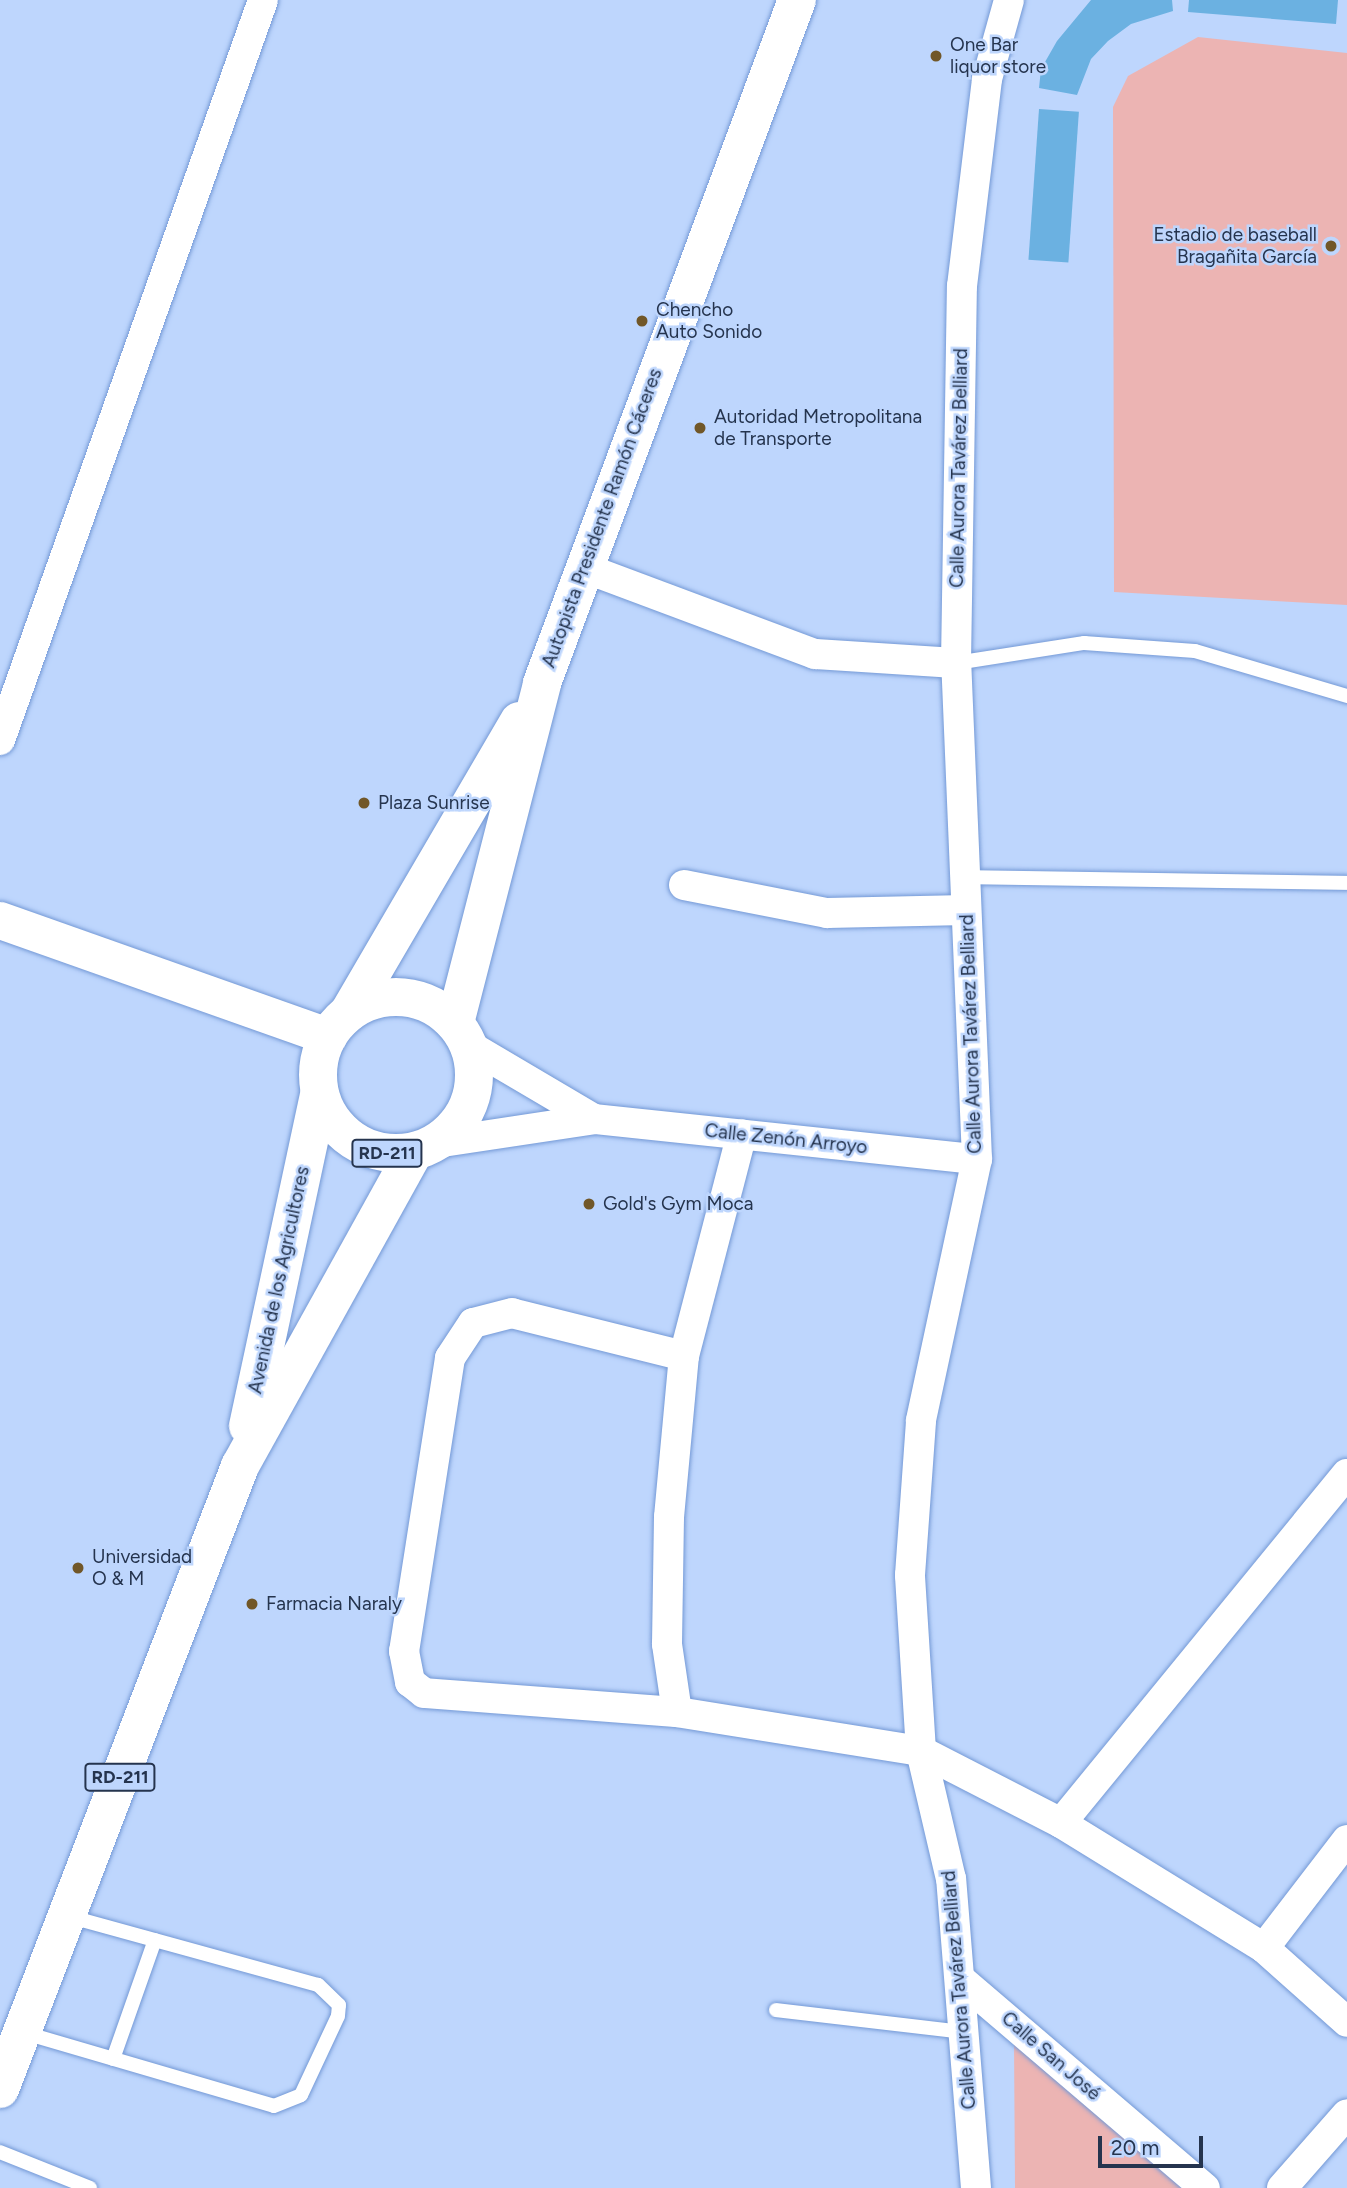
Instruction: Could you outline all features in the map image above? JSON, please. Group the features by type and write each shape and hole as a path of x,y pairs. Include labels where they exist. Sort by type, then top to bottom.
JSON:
{"main road":[{"name":"Autopista Presidente Ramón Cáceres","path":"462,1034 541,682 797,0"},
{"name":"Autopista Presidente Ramón Cáceres","path":"338,1024 541,682"},
{"path":"338,1024 375,999 404,997 432,1005 462,1034"},
{"name":"RD-211","path":"338,1024 317,1064 319,1095 331,1122 354,1143 383,1154 425,1148 471,1101 475,1073 462,1034"},
{"name":"Avenida de los Agricultores","path":"0,2089 240,1466 319,1095"},
{"name":"Avenida de los Agricultores","path":"240,1466 425,1148"}],"street":[{"path":"0,740 263,0"},
{"name":"Calle Aurora Tavárez Belliard","path":"976,2188 951,1878 921,1751 911,1497 977,1159 956,663 962,286 987,79 1009,0"},
{"path":"582,568 815,654 956,663"},
{"path":"684,885 827,914 966,910"},
{"path":"0,920 338,1024"},
{"name":"Calle Zenón Arroyo","path":"462,1034 594,1119"},
{"name":"Calle Zenón Arroyo","path":"425,1148 594,1119 977,1159"},
{"path":"677,1712 667,1644 669,1517 684,1356 742,1134"},
{"path":"684,1356 512,1313 473,1323 450,1358 403,1668 424,1693 677,1712 921,1751 1061,1823 1264,1948 1347,2022"},
{"path":"1061,1823 1347,1474"},
{"path":"1264,1948 1347,1840"},
{"name":"Calle San José","path":"960,1979 1205,2188"},
{"path":"1282,2188 1347,2114"}],"lane":[{"path":"956,663 1084,643 1195,651 1347,696"},
{"path":"965,877 1347,883"},
{"path":"22,2032 274,2106 301,2095 338,2016 339,2005 318,1984 67,1916"},
{"path":"113,2060 155,1940"},
{"path":"776,2010 964,2032"},
{"path":"0,2152 90,2188"}],"shaded area":[{"path":"1198,37 1347,53 1347,605 1114,592 1113,107 1128,76"},
{"path":"1014,2042 1182,2188 1015,2188"}],"building":[{"path":"1091,0 1172,0 1173,11 1131,24 1108,41 1091,59 1077,95 1039,88 1041,69 1057,41"},
{"path":"1189,0 1338,0 1336,24 1188,12"},
{"path":"1039,109 1079,112 1068,262 1028,260"}],"place":[{"name":"One Bar liquor store","path":"936,56"},
{"name":"Estadio de baseball Bragañita García","path":"1331,246"},
{"name":"Chencho Auto Sonido","path":"642,321"},
{"name":"Autoridad Metropolitana de Transporte","path":"700,428"},
{"name":"Plaza Sunrise","path":"364,803"},
{"name":"Gold's Gym Moca","path":"589,1204"},
{"name":"Universidad O & M","path":"78,1568"},
{"name":"Farmacia Naraly","path":"252,1604"}]}
